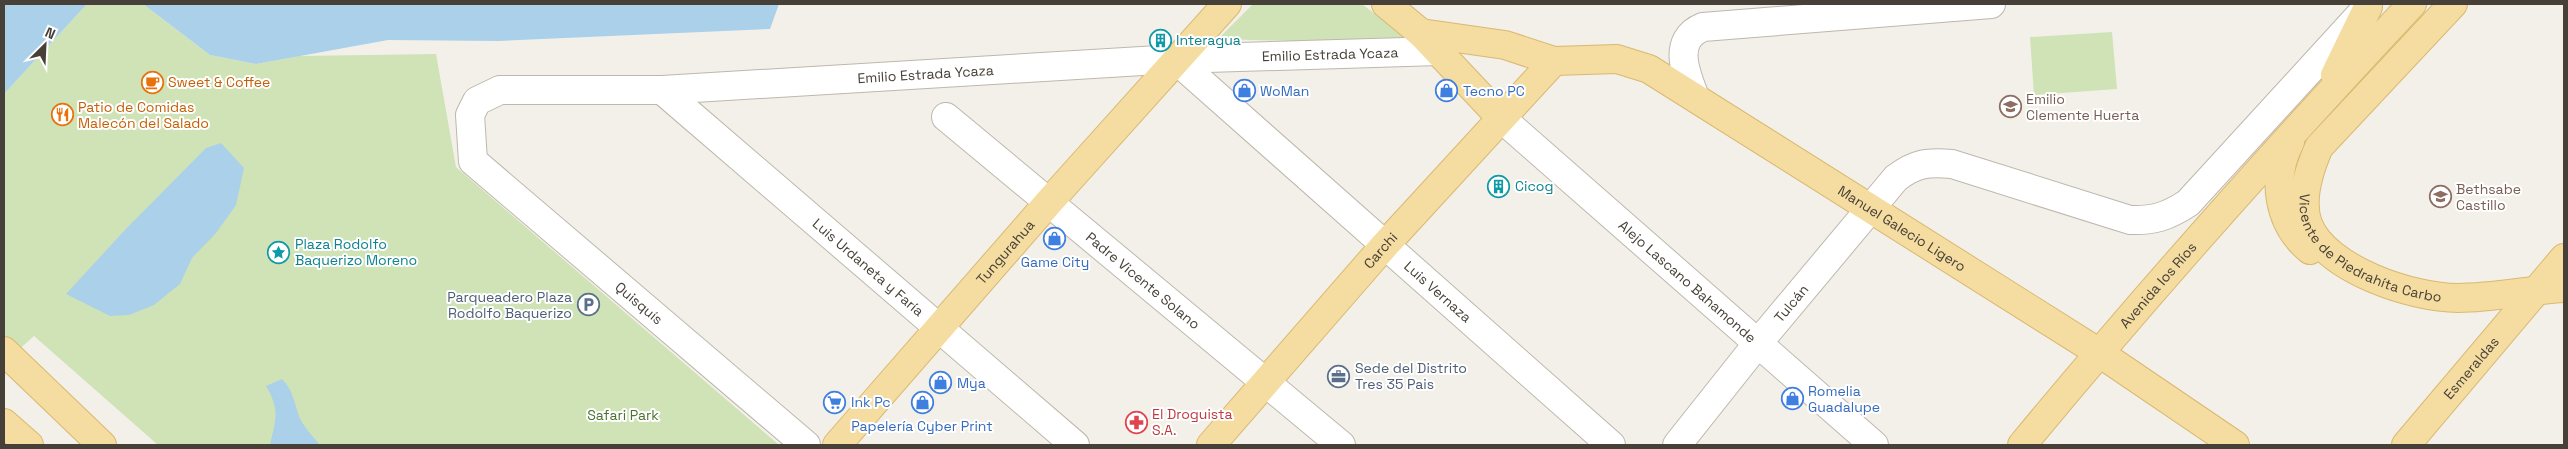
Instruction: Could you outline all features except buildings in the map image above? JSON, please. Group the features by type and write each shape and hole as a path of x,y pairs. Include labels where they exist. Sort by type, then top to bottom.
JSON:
{"main road":[{"name":"Tungurahua","path":"837,445 940,329 1048,202 1175,59 1227,4"},
{"path":"1386,4 1430,42 1501,118"},
{"path":"2322,100 2412,4"},
{"name":"Vicente de Piedrahíta Carbo","path":"2452,4 2320,147 2310,167 2305,209 2314,236 2340,259 2370,278 2427,294 2457,298 2564,288"},
{"path":"2322,100 2370,5"},
{"name":"Manuel Galecio Ligero","path":"1430,42 1504,45 1554,61 1605,59 1628,61 1649,69 2098,352 2235,445"},
{"name":"Carchi","path":"1211,445 1385,245 1554,61"},
{"name":"Avenida los Ríos","path":"2022,445 2098,352 2322,100"},
{"path":"2298,127 2281,163 2279,181 2285,215 2300,242 2313,253 2340,268 2370,278"},
{"name":"Esmeraldas","path":"2406,445 2564,258"},
{"path":"4,352 102,445"},
{"path":"4,423 29,445"}],"street":[{"path":"1695,98 1684,67 1683,53 1687,40 1697,30 1711,26 1925,7 1991,4"},
{"name":"Tulcán","path":"1677,445 1758,343 1896,178 1912,166 1931,162 1952,164 2130,220 2153,221 2171,214 2188,203 2370,5"},
{"name":"Emilio Estrada Ycaza","path":"473,161 470,115 477,101 500,90 662,90 1430,42"},
{"name":"Luis Vernaza","path":"1175,59 1611,445"},
{"name":"Luis Urdaneta y Faría","path":"662,90 1075,445"},
{"name":"Padre Vicente Solano","path":"946,117 1341,445"},
{"name":"Alejo Lascano Bahamonde","path":"1501,118 1874,445"},
{"name":"Quisquís","path":"473,161 806,445"}],"green space":[{"name":"Plaza Rodolfo Baquerizo Moreno","path":"87,4 143,4 210,55 256,64 299,56 436,54 456,167 779,445 158,445 34,336 4,363 4,94"},
{"path":"1253,4 1362,4 1414,44 1218,39"},
{"path":"2112,32 2117,89 2034,95 2030,37"}],"water":[{"path":"4,4 87,4 4,94"},
{"path":"143,4 779,4 770,29 498,41 388,40 256,64 210,55"},
{"path":"221,143 244,168 236,205 216,233 192,258 180,284 154,305 129,315 110,316 66,294 124,231 206,148"},
{"path":"282,379 291,392 301,420 320,445 270,445 276,415 266,386"}],"place":[{"name":"Interagua","path":"1160,40"},
{"name":"Sweet & Coffee","path":"152,82"},
{"name":"WoMan","path":"1244,91"},
{"name":"Tecno PC","path":"1447,91"},
{"name":"Emilio Clemente Huerta","path":"2010,107"},
{"name":"Patio de Comidas Malecón del Salado","path":"62,115"},
{"name":"Cicog","path":"1499,186"},
{"name":"Bethsabe Castillo","path":"2440,197"},
{"name":"Game City","path":"1055,239"},
{"name":"Plaza Rodolfo Baquerizo Moreno","path":"279,252"},
{"name":"Parqueadero Plaza Rodolfo Baquerizo","path":"588,305"},
{"name":"Sede del Distrito Tres 35 Pais","path":"1339,376"},
{"name":"Mya","path":"941,383"},
{"name":"Romelia Guadalupe","path":"1792,399"},
{"name":"Ink Pc","path":"835,402"},
{"name":"Papelería Cyber Print","path":"922,403"},
{"name":"El Droguista S.A.","path":"1136,422"}],"park label":[{"name":"Safari Park","path":"623,415"}]}
